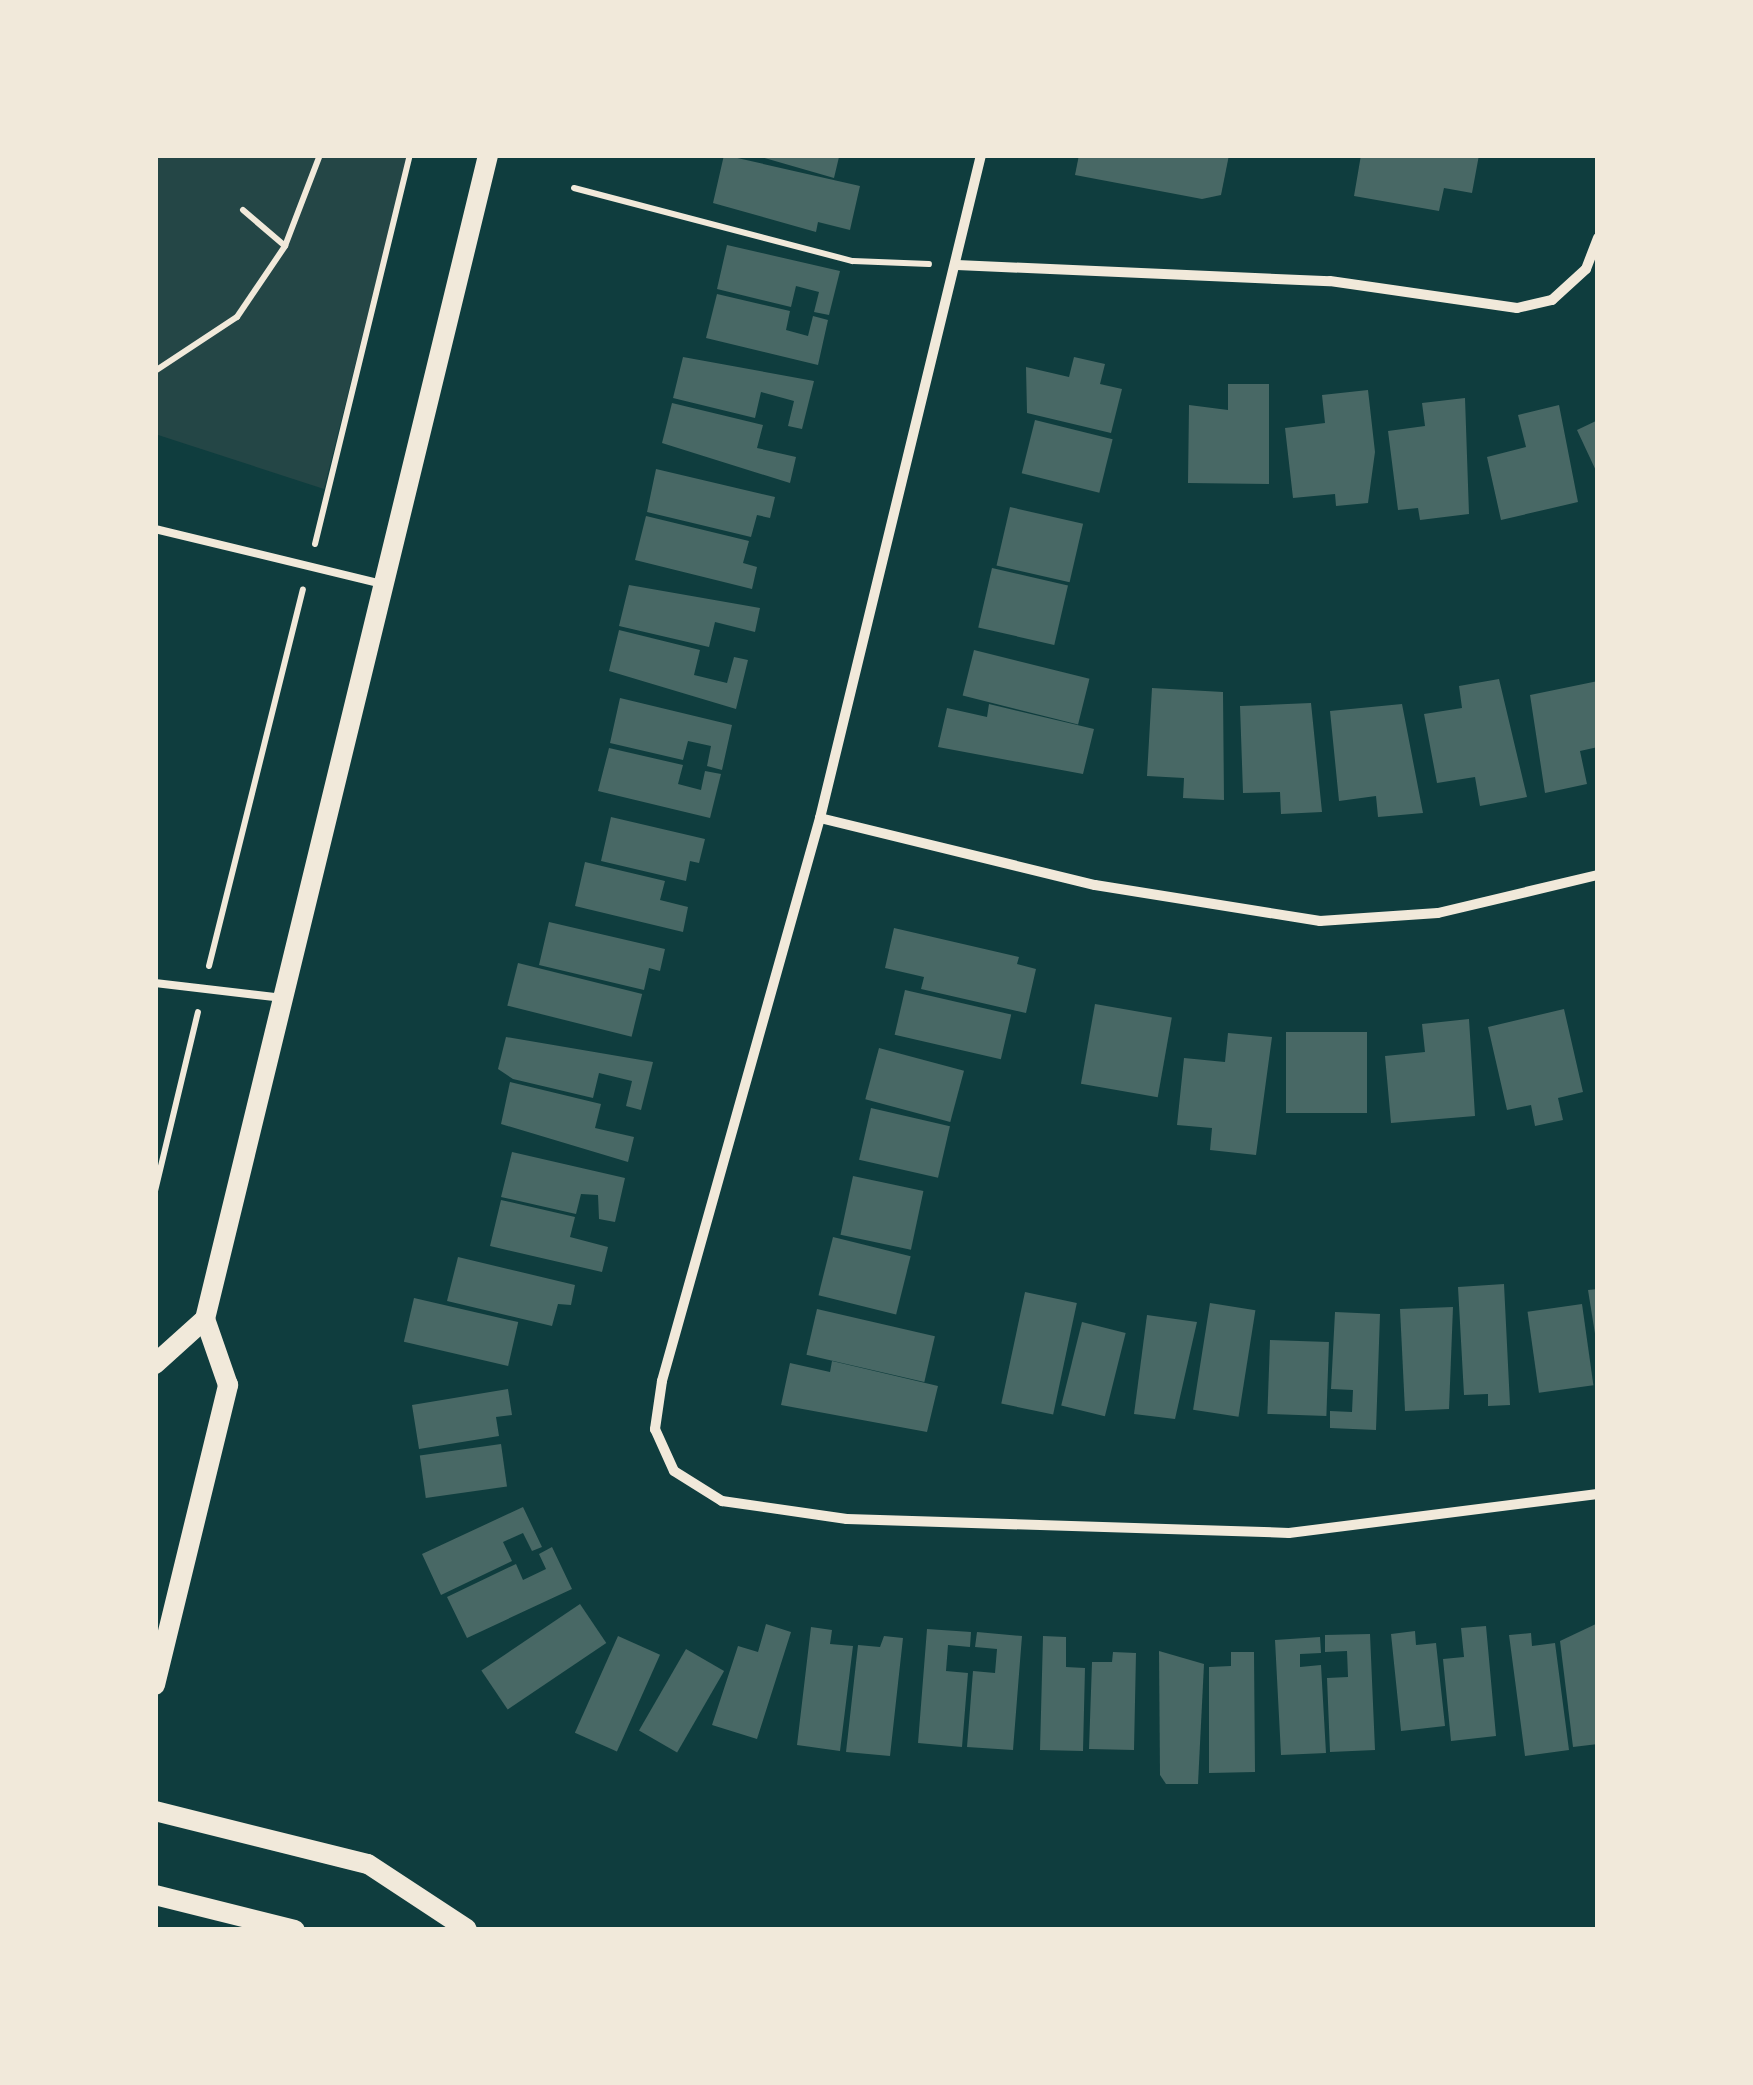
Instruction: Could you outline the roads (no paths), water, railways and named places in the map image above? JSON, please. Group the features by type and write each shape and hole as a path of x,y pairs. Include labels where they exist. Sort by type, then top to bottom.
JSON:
{"main road":[{"path":"155,1685 228,1385 205,1319 488,155"},
{"path":"155,1364 205,1319"},
{"path":"155,1811 368,1864 467,1930"},
{"path":"155,1894 295,1930"}],"street":[{"path":"981,155 820,818 662,1381 655,1429 674,1470 722,1501 846,1520 1289,1534 1598,1494"},
{"path":"957,265 1330,281 1517,308 1552,300 1586,269 1598,238"},
{"path":"820,818 1095,885 1320,922 1438,913 1598,875"}],"lane":[{"path":"155,528 384,584"},
{"path":"155,983 204,985 283,998"}]}
